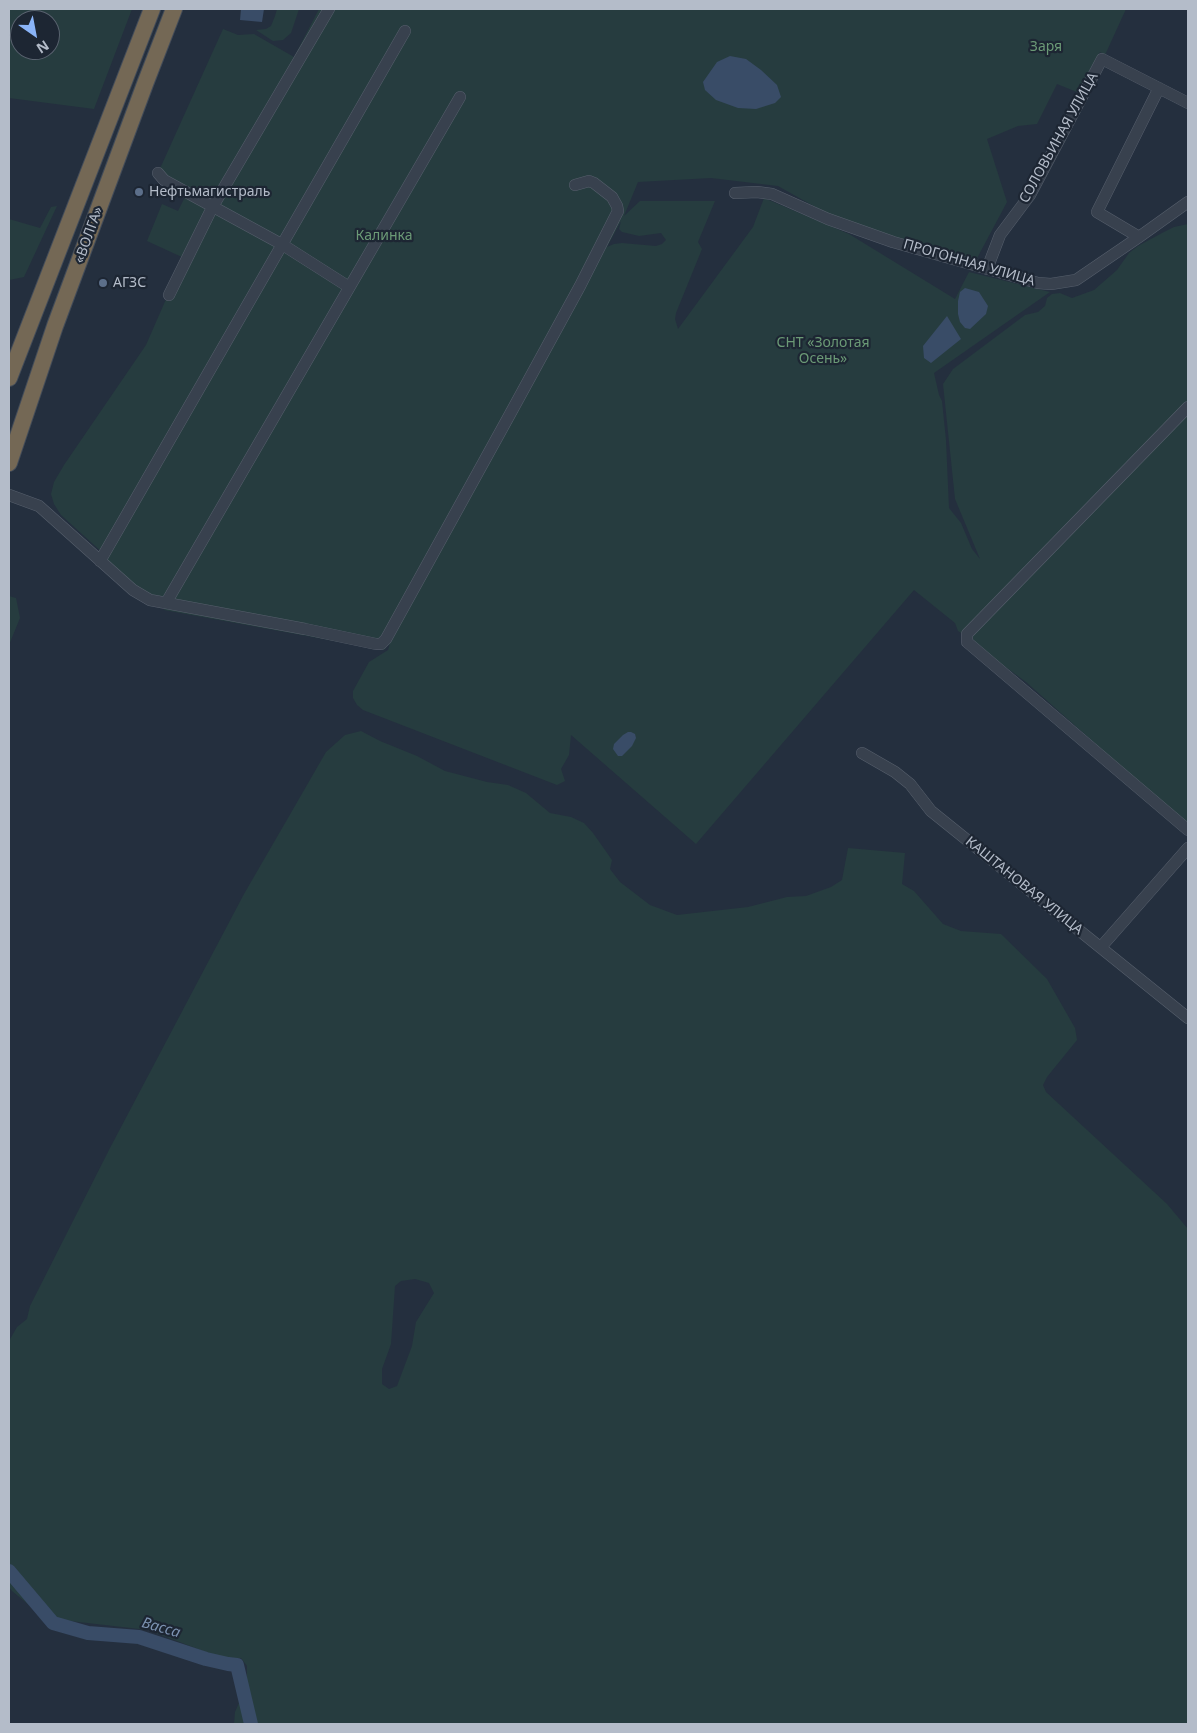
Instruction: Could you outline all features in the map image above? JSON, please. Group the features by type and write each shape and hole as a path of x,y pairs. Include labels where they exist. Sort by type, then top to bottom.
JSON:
{"highway":[{"name":"«ВОЛГА»","path":"9,378 152,9"},
{"name":"«ВОЛГА»","path":"9,463 56,326 144,84 174,9"}],"street":[{"path":"169,295 212,208 329,9"},
{"path":"100,561 405,31"},
{"name":"СОЛОВЬИНАЯ УЛИЦА","path":"987,269 1000,235 1030,195 1102,59 1159,88"},
{"path":"1139,237 1097,212 1159,88 1188,103"},
{"path":"166,603 460,97"},
{"path":"158,173 164,180 212,208 283,245 349,287"},
{"path":"9,495 39,506 133,590 150,600 381,644 386,639 509,416 580,286 618,211 616,202 612,197 594,183 589,181 575,185"},
{"name":"ПРОГОННАЯ УЛИЦА","path":"735,193 757,192 772,194 828,219 893,242 1038,283 1062,283 1076,280 1188,202"},
{"path":"1188,407 967,634 968,642 1188,830"},
{"name":"КАШТАНОВАЯ УЛИЦА","path":"862,753 895,772 910,784 931,811 1188,1018"},
{"path":"1101,947 1188,848"}],"green space":[{"path":"9,9 132,9 94,109 9,98"},
{"path":"277,9 299,9 291,33 283,40 273,41 256,30 266,29 271,26"},
{"path":"319,9 1126,9 1105,55 1100,52 1077,92 1057,84 1037,124 1018,126 987,139 1007,202 975,262 920,246 826,213 778,186 711,178 638,182 624,216 640,201 715,201 698,242 702,249 676,313 675,319 678,329 753,227 764,198 849,234 955,299 969,272 1050,292 934,373 942,401 949,508 961,523 972,549 980,559 955,499 943,384 953,369 1025,315 1038,312 1045,306 1047,298 1052,294 1060,293 1072,298 1094,290 1117,270 1129,253 1138,246 1174,227 1188,224 1188,403 963,634 958,631 955,623 914,590 696,844 571,735 569,755 561,769 565,781 557,785 363,710 353,698 353,691 369,662 388,650 390,643 384,650 164,610 166,603 150,600 100,561 104,554 61,515 54,504 51,494 54,482 146,345 184,258 147,241 162,204 178,211 187,193 158,173 223,29 238,35 254,34 294,57","holes":["621,221 619,229 622,232 639,236 661,233 666,240 656,246 622,243 607,247"]},
{"path":"57,206 24,277 9,280 9,219 40,228 51,207"},
{"path":"1188,410 1188,826 1026,682 996,660 969,636"},
{"path":"9,596 16,598 20,618 9,645"},
{"path":"361,731 417,756 445,771 487,782 508,785 526,793 550,813 571,817 584,823 612,860 610,869 620,882 650,905 677,915 748,907 787,897 806,896 831,887 842,880 848,848 905,853 902,884 914,891 943,924 961,931 1001,934 1047,979 1075,1028 1077,1040 1047,1077 1043,1085 1046,1092 1167,1204 1188,1229 1188,1724 234,1724 235,1712 242,1696 247,1676 247,1666 241,1658 227,1658 211,1654 148,1630 53,1619 29,1605 12,1591 9,1587 9,1341 17,1327 27,1319 30,1306 110,1148 244,894 326,752 345,735","holes":["415,1279 429,1283 434,1293 416,1322 412,1346 397,1386 389,1389 382,1384 382,1369 391,1344 395,1286 401,1281"]}],"water":[{"path":"241,9 264,9 262,22 240,20"},
{"path":"730,56 746,59 761,70 777,85 781,97 775,103 756,109 738,108 716,100 705,90 703,82 717,62"},
{"path":"965,288 979,292 988,306 986,314 970,329 965,328 960,322 958,314 960,292"},
{"path":"947,316 961,339 931,363 924,358 923,346"},
{"path":"628,732 635,734 636,738 632,746 622,756 618,756 613,749 614,744"}],"waterway":[{"name":"Васса","path":"9,1571 53,1623 88,1633 139,1637 206,1659 237,1665 251,1724"}],"place":[{"name":"Нефтьмагистраль","path":"139,192"},
{"name":"АГЗС","path":"103,283"}],"park label":[{"name":"Заря","path":"1046,47"},
{"name":"Калинка","path":"384,236"},
{"name":"СНТ «Золотая Осень»","path":"823,352"}]}
